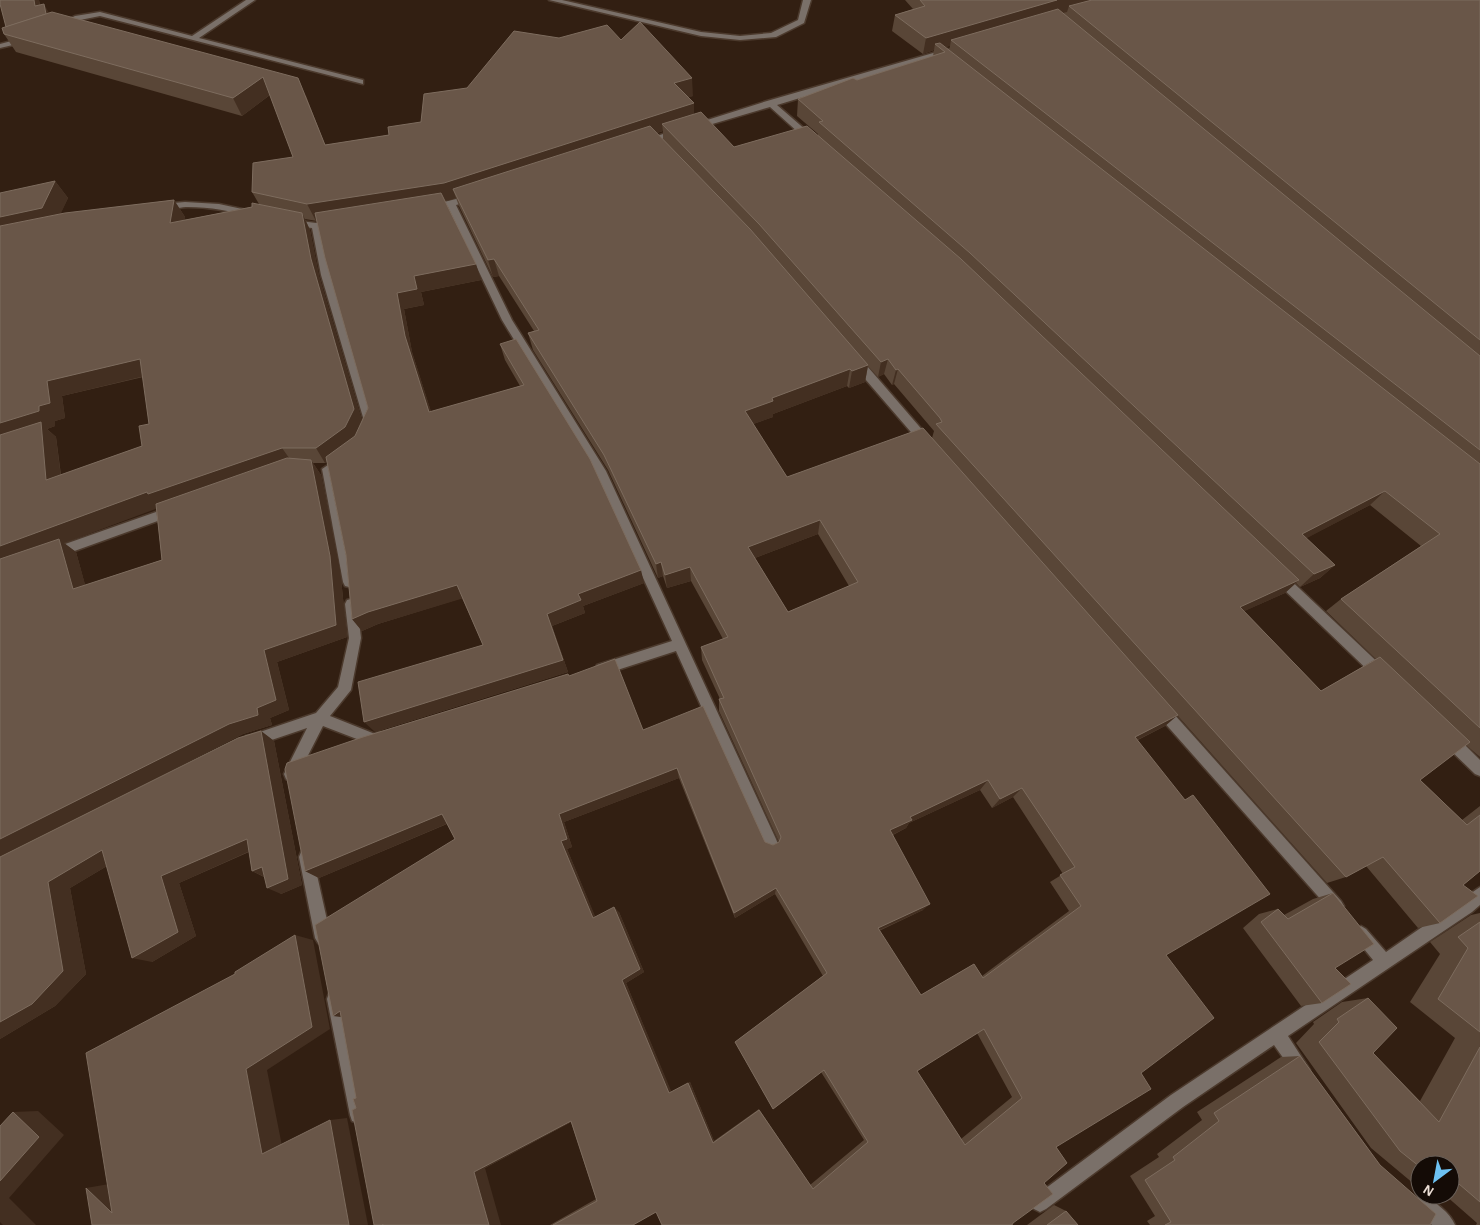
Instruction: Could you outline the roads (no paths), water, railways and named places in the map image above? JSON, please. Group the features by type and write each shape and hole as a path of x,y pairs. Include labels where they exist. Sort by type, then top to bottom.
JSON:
{"street":[{"path":"194,38 251,0"},
{"path":"553,0 701,34 740,38 773,35 801,21 807,0"},
{"path":"51,30 78,18 100,14 360,82"},
{"path":"0,46 33,37"},
{"path":"636,144 657,142 770,103 942,57 956,49"},
{"path":"770,103 822,149"},
{"path":"422,209 451,204 478,195"},
{"path":"157,208 176,204 206,204 259,215"},
{"path":"451,204 507,320 600,471 681,644 771,844"},
{"path":"282,220 316,226 345,222"},
{"path":"316,226 326,275 370,424 362,439"},
{"path":"851,355 935,453"},
{"path":"292,786 290,777 320,718 344,690 355,638 348,569 332,466 312,468"},
{"path":"46,556 186,507"},
{"path":"1271,569 1393,686"},
{"path":"588,673 681,644"},
{"path":"1150,697 1385,962"},
{"path":"240,746 320,718 375,740 393,734"},
{"path":"1444,734 1480,769"},
{"path":"303,844 326,958"},
{"path":"1025,1213 1177,1101 1467,907 1480,895"},
{"path":"332,986 360,1130"},
{"path":"1276,1034 1311,1082"},
{"path":"1408,1193 1446,1225"}]}
